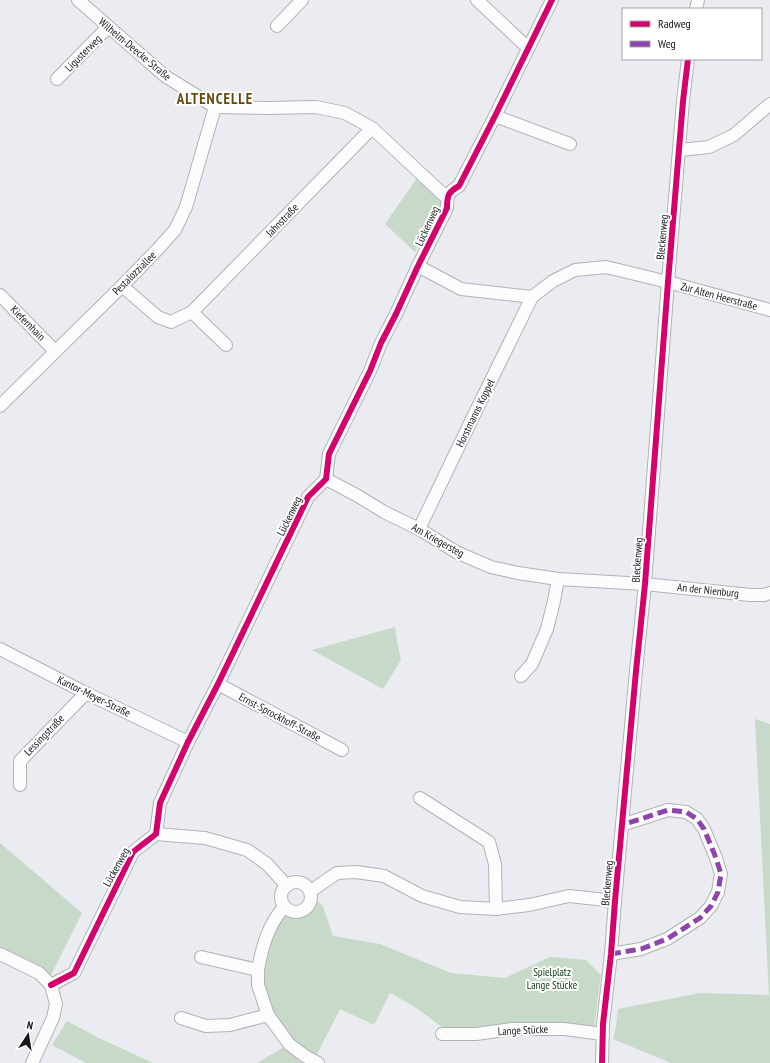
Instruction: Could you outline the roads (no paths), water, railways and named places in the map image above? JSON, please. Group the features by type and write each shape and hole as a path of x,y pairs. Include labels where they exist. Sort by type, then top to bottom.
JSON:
{"street":[{"name":"Wilhelm-Deecke-Straße","path":"78,0 165,76 215,107"},
{"path":"277,26 302,0"},
{"path":"478,0 528,48"},
{"name":"Lückenweg","path":"51,984 74,973 133,852 156,834 160,803 188,742 218,684 308,497 326,479 329,454 447,208 447,198 452,190 459,186 552,0"},
{"name":"Ligusterweg","path":"57,79 108,27"},
{"name":"Bleckenweg","path":"602,1063 603,1034 645,584 668,282 683,101 688,60"},
{"path":"680,150 709,147 734,135 770,104"},
{"path":"215,107 316,107 346,113 372,128 447,198"},
{"name":"Pestalozziallee","path":"0,406 122,286 175,230 186,207 215,107"},
{"path":"495,116 570,144"},
{"name":"Jahnstraße","path":"122,286 158,318 171,322 192,312 372,128"},
{"path":"418,266 461,289 532,297"},
{"name":"Horstmanns Koppel","path":"419,529 532,297 553,281 575,270 606,267 668,282"},
{"name":"Zur Alten Heerstraße","path":"668,282 770,310"},
{"name":"Kiefernhain","path":"0,295 55,351"},
{"path":"192,312 226,345"},
{"name":"Am Kriegersteg","path":"326,479 384,512 419,529 456,552 491,567 558,579 645,584"},
{"path":"521,676 532,664 547,629 558,579"},
{"name":"An der Nienburg","path":"645,584 750,595 770,594"},
{"name":"Kantor-Meyer-Straße","path":"0,649 86,693 188,742"},
{"name":"Ernst-Sprockhoff-Straße","path":"218,684 342,750"},
{"name":"Lessingstraße","path":"20,785 20,761 86,693"},
{"path":"420,798 489,842 495,864 496,909"},
{"path":"611,954 641,949 667,939 700,918 711,906 718,892 721,874 704,829 697,819 686,812 668,810 622,825"},
{"path":"156,834 205,838 247,850 266,864 287,886"},
{"path":"310,892 337,873 356,872 384,876 422,896 460,907 496,909 528,905 569,896 615,901"},
{"path":"300,882 308,888 310,892 311,902 309,906 301,912 292,912 284,907 281,898 283,889 291,883 300,882"},
{"path":"284,907 278,913 270,926 261,954 258,970 258,985 268,1015 289,1044 305,1056 318,1063"},
{"path":"0,954 40,973 51,984 56,1004 53,1018 32,1063"},
{"path":"201,957 258,970"},
{"path":"181,1018 206,1026 230,1025 268,1015"},
{"name":"Lange Stücke","path":"442,1034 476,1034 512,1029 564,1029 603,1034"}],"district":[{"name":"ALTENCELLE","path":"215,98"}],"park label":[{"name":"Spielplatz Lange Stücke","path":"552,978"}]}
